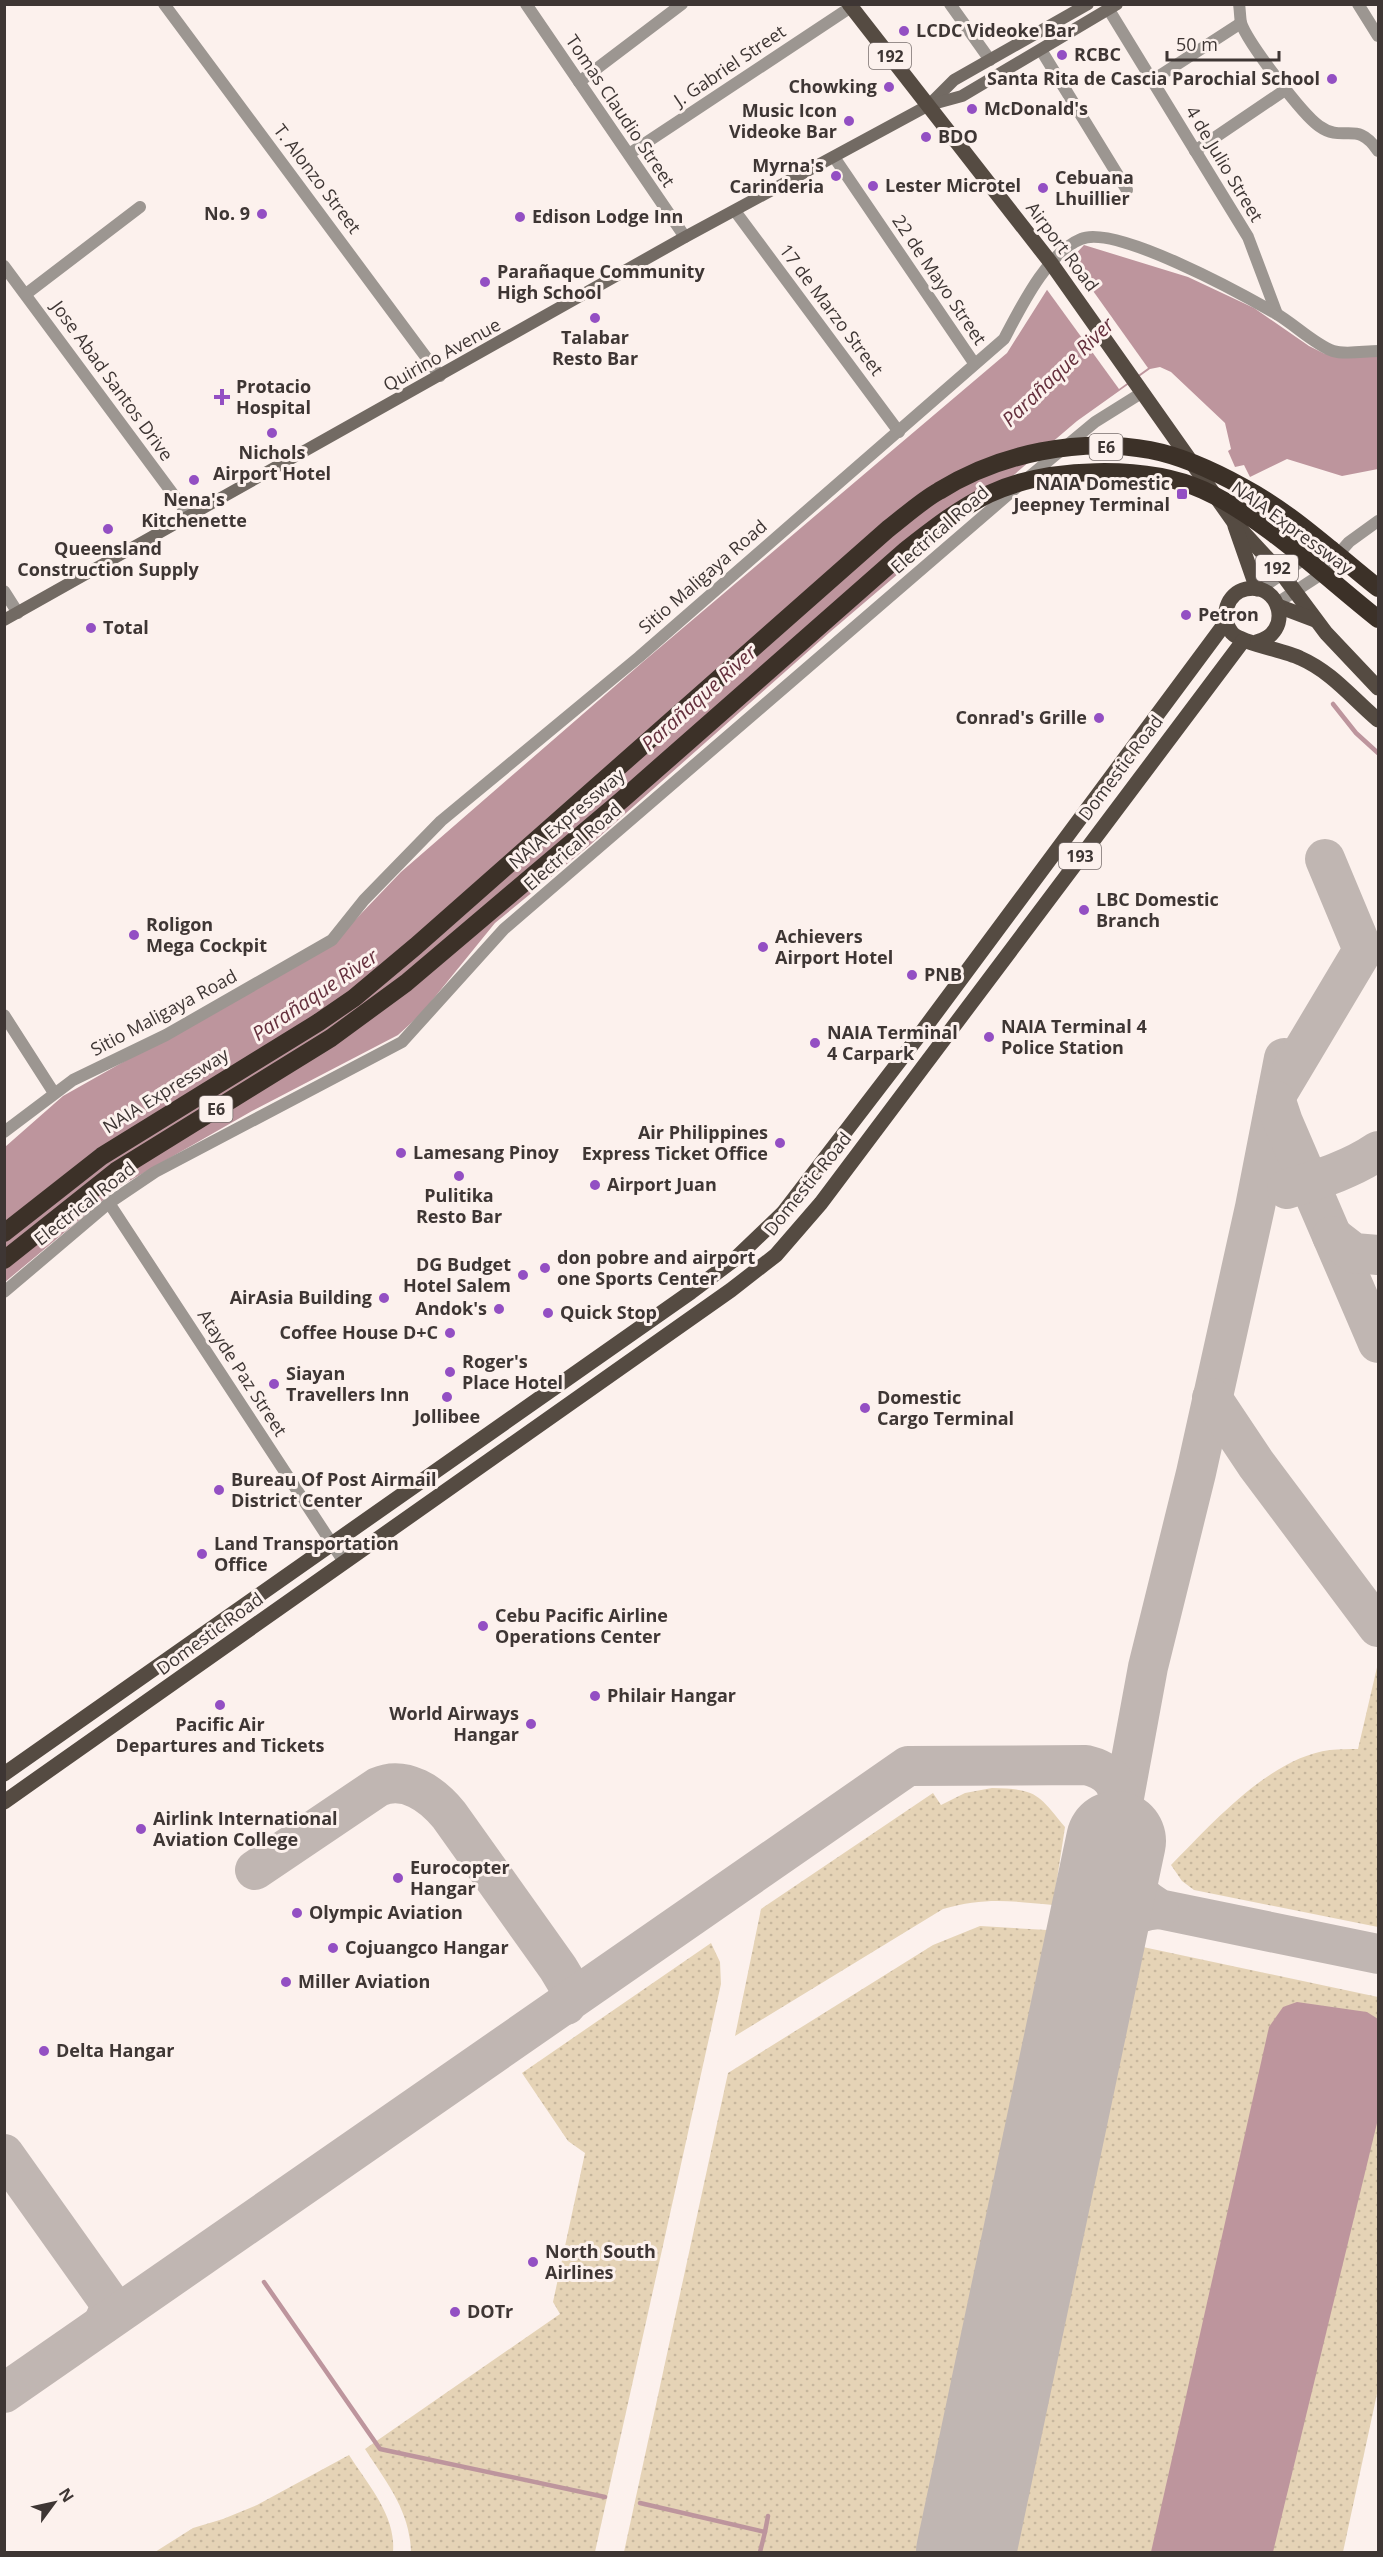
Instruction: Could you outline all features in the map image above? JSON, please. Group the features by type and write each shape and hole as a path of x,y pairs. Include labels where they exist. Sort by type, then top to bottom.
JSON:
{"highway":[{"name":"NAIA Expressway","path":"4,1233 102,1156 354,998 888,529 939,491 979,471 1020,456 1051,450 1120,446 1152,450 1211,471 1245,488 1284,513 1378,588"},
{"name":"NAIA Expressway","path":"4,1260 116,1171 331,1038 406,983 623,799 906,550 952,514 991,493 1046,476 1115,471 1149,476 1201,489 1244,514 1378,620"}],"main road":[{"name":"Quirino Avenue","path":"929,105 954,80 1088,4"},
{"name":"Airport Road","path":"850,6 1054,267 1233,521"},
{"name":"Quirino Avenue","path":"4,620 685,237 929,105 962,96 1113,7"},
{"name":"192","path":"1233,521 1282,574 1315,620 1378,688"},
{"path":"1233,521 1258,589"},
{"name":"192","path":"1226,622 1226,611 1232,597 1246,589 1267,592 1277,604 1279,618 1275,629 1267,638 1249,642"},
{"path":"1277,604 1315,620"},
{"path":"1226,622 1232,633 1249,642 1315,665 1346,688 1378,720"},
{"name":"Domestic Road","path":"4,1774 691,1292 760,1236 783,1213 921,1033 1226,622"},
{"name":"Domestic Road","path":"4,1802 184,1678 344,1562 731,1290 776,1255 821,1203 1204,690 1249,642"}],"street":[{"name":"T. Alonzo Street","path":"164,4 440,376"},
{"name":"Tomas Claudio Street","path":"526,4 685,237"},
{"path":"579,82 682,4"},
{"path":"950,4 990,60"},
{"path":"1239,4 1241,23 1285,90 1318,125 1335,134 1355,132 1370,137 1378,151"},
{"path":"1358,4 1376,28"},
{"name":"J. Gabriel Street","path":"628,154 850,6"},
{"name":"4 de Julio Street","path":"1113,7 1152,80 1248,237 1277,314"},
{"path":"1152,80 1241,23"},
{"path":"1041,50 1126,190"},
{"path":"1195,151 1285,90"},
{"name":"22 de Mayo Street","path":"834,157 974,363"},
{"path":"26,294 140,207"},
{"name":"17 de Marzo Street","path":"735,211 898,432"},
{"name":"Sitio Maligaya Road","path":"4,1132 73,1080 166,1035 332,940 364,900 441,821 639,657 1004,339 1026,298 1082,238 1104,237 1157,254 1277,314 1333,351 1378,351"},
{"name":"Jose Abad Santos Drive","path":"4,266 190,517"},
{"name":"Electrical Road","path":"4,1292 110,1203 155,1172 402,1042 504,929 1017,487 1095,422 1143,392"},
{"path":"1277,604 1320,575 1348,542 1378,521"},
{"path":"1258,589 1307,557 1348,542"},
{"path":"4,591 18,613"},
{"path":"4,1015 54,1093"},
{"name":"Atayde Paz Street","path":"110,1203 344,1562"}],"shaded area":[{"path":"1378,1663 1378,1927 1194,1890 1182,1881 1171,1865 1223,1813 1264,1779 1307,1756 1330,1750 1358,1749"},
{"path":"992,1788 1028,1792 1042,1800 1065,1827 1053,1905 985,1901 943,1909 735,2036 761,1909 933,1793 941,1805 965,1793"},
{"path":"980,1926 1047,1930 918,2552 624,2552 728,2073 933,1945"},
{"path":"711,1943 720,1962 721,1984 595,2552 411,2552 410,2537 402,2510 365,2449 560,2314 553,2302 585,2153 568,2141 522,2073"},
{"path":"1143,1947 1378,1997 1378,2389 1343,2552 1015,2552"},
{"path":"349,2455 385,2513 393,2538 393,2552 155,2552 193,2528 257,2505"}],"water":[{"name":"Parañaque River","path":"1084,245 1188,277 1254,308 1309,346 1325,354 1378,357 1378,469 1342,476 1287,459 1250,477 1244,465 1235,467 1228,451 1231,449 1225,423 1171,372 1160,367 1150,369 1077,421 830,632 590,845 495,923 421,1014 398,1035 252,1111 119,1187 5,1282 5,1147 63,1096 332,944 401,872 644,661 1007,353 1057,274"},
{"path":"1297,2002 1367,2012 1378,2019 1378,2119 1273,2552 1151,2552 1269,2027 1283,2007"}],"pier":[{"path":"1071,260 1148,368 1119,389 1045,287 1053,273"}],"waterway":[{"path":"1333,704 1356,733 1378,753"},
{"path":"264,2282 380,2449 605,2497"},
{"path":"640,2503 765,2532 768,2516"},
{"path":"760,2552 765,2532"}],"taxiway":[{"path":"1280,1089 1363,950 1325,859"},
{"path":"1284,1058 1255,1207 1196,1473 1148,1667 1116,1841 1121,1864 1128,1881 1140,1895 1159,1909 1378,1954"},
{"path":"1276,1101 1378,1343"},
{"path":"1287,1189 1345,1169 1378,1151"},
{"path":"1332,1236 1354,1253 1378,1255"},
{"path":"1212,1398 1256,1464 1378,1627"},
{"path":"4,2393 908,1766 1086,1765 1108,1775 1119,1792 1123,1809"},
{"path":"255,1870 378,1787 398,1783 408,1785 435,1800 449,1815 558,1968 570,1988 566,2005"},
{"path":"1092,1952 1105,1935 1120,1922 1138,1913 1159,1909"},
{"path":"4,2154 107,2299 109,2310 103,2324"}],"runway":[{"path":"966,2552 1116,1841"}],"place":[{"name":"LCDC Videoke Bar","path":"904,31"},
{"name":"RCBC","path":"1062,55"},
{"name":"Santa Rita de Cascia Parochial School","path":"1332,79"},
{"name":"Chowking","path":"889,87"},
{"name":"McDonald's","path":"972,109"},
{"name":"Music Icon Videoke Bar","path":"849,121"},
{"name":"BDO","path":"926,137"},
{"name":"Myrna's Carinderia","path":"836,176"},
{"name":"Lester Microtel","path":"873,186"},
{"name":"Cebuana Lhuillier","path":"1043,188"},
{"name":"No. 9","path":"262,214"},
{"name":"Edison Lodge Inn","path":"520,217"},
{"name":"Parañaque Community High School","path":"485,282"},
{"name":"Talabar Resto Bar","path":"595,318"},
{"name":"Protacio Hospital","path":"222,397"},
{"name":"Nichols Airport Hotel","path":"272,433"},
{"name":"Nena's Kitchenette","path":"194,480"},
{"name":"NAIA Domestic Jeepney Terminal","path":"1182,494"},
{"name":"Queensland Construction Supply","path":"108,529"},
{"name":"Petron","path":"1186,615"},
{"name":"Total","path":"91,628"},
{"name":"Conrad's Grille","path":"1099,718"},
{"name":"LBC Domestic Branch","path":"1084,910"},
{"name":"Roligon Mega Cockpit","path":"134,935"},
{"name":"Achievers Airport Hotel","path":"763,947"},
{"name":"PNB","path":"912,975"},
{"name":"NAIA Terminal 4 Police Station","path":"989,1037"},
{"name":"NAIA Terminal 4 Carpark","path":"815,1043"},
{"name":"Air Philippines Express Ticket Office","path":"780,1143"},
{"name":"Lamesang Pinoy","path":"401,1153"},
{"name":"Pulitika Resto Bar","path":"459,1176"},
{"name":"Airport Juan","path":"595,1185"},
{"name":"don pobre and airport one Sports Center","path":"545,1268"},
{"name":"DG Budget Hotel Salem","path":"523,1275"},
{"name":"AirAsia Building","path":"384,1298"},
{"name":"Andok's","path":"499,1309"},
{"name":"Quick Stop","path":"548,1313"},
{"name":"Coffee House D+C","path":"450,1333"},
{"name":"Roger's Place Hotel","path":"450,1372"},
{"name":"Siayan Travellers Inn","path":"274,1384"},
{"name":"Jollibee","path":"447,1397"},
{"name":"Domestic Cargo Terminal","path":"865,1408"},
{"name":"Bureau Of Post Airmail District Center","path":"219,1490"},
{"name":"Land Transportation Office","path":"202,1554"},
{"name":"Cebu Pacific Airline Operations Center","path":"483,1626"},
{"name":"Philair Hangar","path":"595,1696"},
{"name":"Pacific Air Departures and Tickets","path":"220,1705"},
{"name":"World Airways Hangar","path":"531,1724"},
{"name":"Airlink International Aviation College","path":"141,1829"},
{"name":"Eurocopter Hangar","path":"398,1878"},
{"name":"Olympic Aviation","path":"297,1913"},
{"name":"Cojuangco Hangar","path":"333,1948"},
{"name":"Miller Aviation","path":"286,1982"},
{"name":"Delta Hangar","path":"44,2051"},
{"name":"North South Airlines","path":"533,2262"},
{"name":"DOTr","path":"455,2312"}]}
